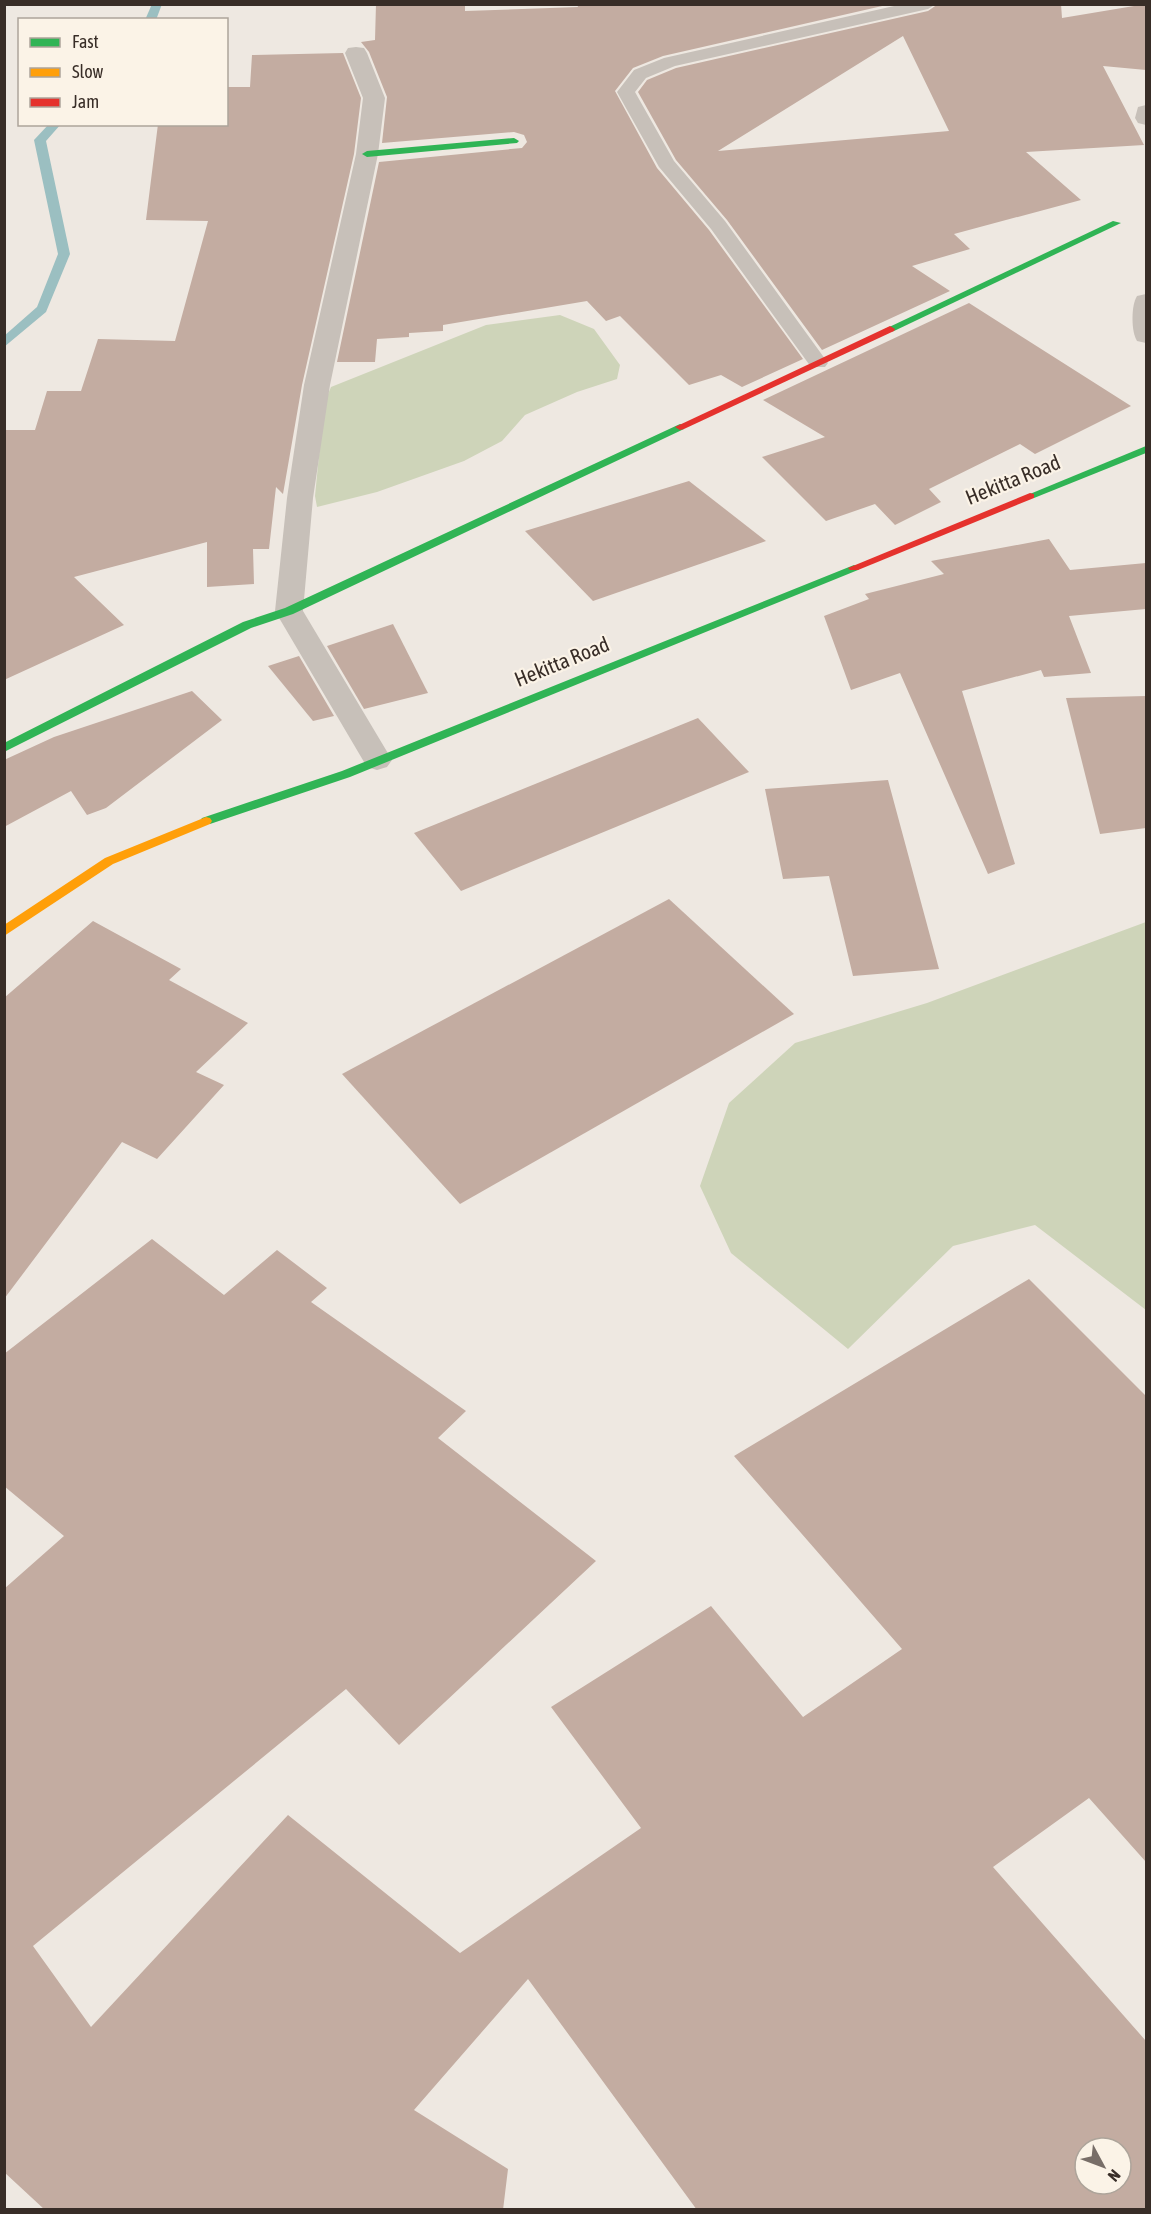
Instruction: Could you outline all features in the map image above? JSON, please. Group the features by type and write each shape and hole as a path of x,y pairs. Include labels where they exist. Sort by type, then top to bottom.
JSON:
{"street":[{"path":"356,53 374,98 368,154 317,385 300,498 289,611 376,760"},
{"path":"1146,112 1146,118"},
{"path":"368,154 514,141"},
{"path":"4,748 247,626 289,611 1116,223"},
{"path":"1146,301 1146,336"},
{"name":"Hekitta Road","path":"4,932 109,861 195,825 346,774 1146,449"}],"lane":[{"path":"818,363 718,225 666,163 626,92 640,74 670,62 928,4"}],"green space":[{"path":"560,315 594,329 620,365 617,379 577,392 525,415 502,441 464,461 377,492 317,507 315,496 324,404 331,387 486,325"},
{"path":"1146,922 1146,1310 1035,1225 953,1246 848,1349 731,1253 700,1186 729,1103 795,1043 927,1003"}],"building":[{"path":"376,4 465,4 465,11 578,7 577,4 891,4 663,56 633,68 615,91 657,168 709,230 803,359 742,387 721,375 689,385 620,316 606,321 587,301 443,325 443,331 409,333 409,337 377,339 375,362 337,362 379,162 522,148 527,142 524,135 514,132 382,143 387,97 369,52 361,42 375,40"},
{"path":"938,4 1061,4 1062,18 1146,4 1146,70 1103,66 1144,145 1026,152 1081,200 954,234 970,249 912,266 950,291 822,350 727,220 676,160 638,92 647,80 676,68 928,11","holes":["903,36 949,131 718,151"]},
{"path":"343,53 361,98 354,154 302,385 283,494 276,487 269,549 253,549 254,584 207,587 207,542 74,577 124,625 4,680 4,430 35,430 47,391 81,391 98,339 175,341 208,221 146,220 158,126 228,126 228,87 250,87 252,55"},
{"path":"969,303 1131,406 1035,454 1020,444 929,489 941,502 895,525 875,504 826,521 762,457 825,437 763,400"},
{"path":"689,481 766,541 593,601 525,531"},
{"path":"1049,539 1070,570 1146,563 1146,609 1069,616 1091,673 1044,677 1041,670 962,691 1015,864 988,874 900,673 851,690 824,616 869,599 865,594 944,574 931,561"},
{"path":"393,624 428,693 364,709 327,646"},
{"path":"299,656 334,716 313,721 268,666"},
{"path":"192,691 222,720 106,808 87,815 71,791 4,827 4,760 54,737"},
{"path":"1146,696 1146,828 1100,834 1066,698"},
{"path":"698,718 749,772 461,891 414,833"},
{"path":"888,780 939,969 853,976 829,876 783,879 765,789"},
{"path":"669,899 794,1014 460,1204 342,1074"},
{"path":"93,921 181,969 169,980 248,1023 196,1072 224,1085 157,1159 122,1142 4,1299 4,998"},
{"path":"152,1239 224,1295 277,1250 327,1288 311,1302 466,1411 438,1438 596,1561 399,1745 346,1689 33,1946 91,2027 288,1815 460,1953 641,1828 551,1707 711,1606 803,1717 902,1649 734,1456 1029,1279 1146,1396 1146,1862 1089,1798 993,1867 1146,2041 1146,2210 697,2210 528,1979 414,2110 508,2169 503,2210 45,2210 4,2172 4,1589 64,1536 4,1486 4,1354"}],"waterway":[{"path":"151,18 157,4"},
{"path":"4,343 42,309 64,254 40,140 54,126"}],"traffic: fast":[{"path":"367,154 514,141"},
{"path":"890,329 1116,223"},
{"path":"4,748 247,625 289,611 680,427"},
{"path":"1030,496 1146,449"},
{"path":"206,821 346,774 854,568"}],"traffic: slow":[{"path":"4,932 109,861 206,821"}],"traffic: jam":[{"path":"680,427 890,329"},
{"path":"854,568 1030,496"}]}
